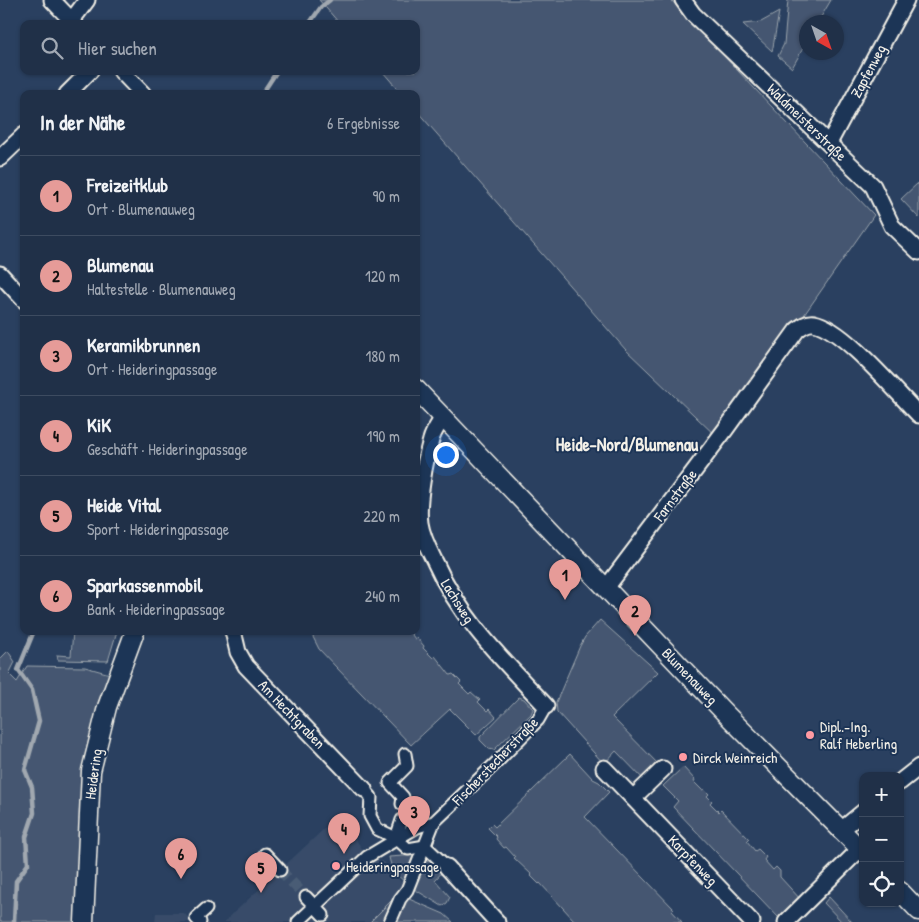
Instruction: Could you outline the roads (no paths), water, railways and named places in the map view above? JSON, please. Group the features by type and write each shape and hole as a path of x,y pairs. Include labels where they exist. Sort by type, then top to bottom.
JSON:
{"street":[{"path":"52,0 72,20"},
{"path":"75,20 87,0"},
{"name":"Waldmeisterstraße","path":"683,0 693,14 873,186 892,226 919,252"},
{"name":"Zapfenweg","path":"829,143 906,0"},
{"path":"71,90 86,75"},
{"path":"125,75 139,90"},
{"path":"0,158 20,139"},
{"path":"0,274 20,296"},
{"name":"Farnstraße","path":"606,588 725,430 797,330 804,324 814,323 835,332 858,352 919,415"},
{"name":"Blumenauweg","path":"420,393 859,849"},
{"name":"Lachsweg","path":"420,502 431,438 443,417"},
{"name":"Lachsweg","path":"420,523 425,541 441,576 468,619 546,706"},
{"name":"Heidering","path":"84,922 91,771 107,707 134,635"},
{"name":"Am Hechtgraben","path":"234,635 238,652 246,666 364,789"},
{"name":"Fischerstecherstraße","path":"438,819 538,720 546,706"},
{"path":"404,799 390,783 407,766 405,754"},
{"path":"904,779 919,767"},
{"name":"Karpfenweg","path":"604,768 752,922"},
{"path":"633,798 663,769"},
{"path":"364,789 371,797 370,816 377,829 396,838 408,849 425,846 436,854 497,922"},
{"path":"840,831 859,815"},
{"path":"298,922 310,902 367,857 396,838 438,819"},
{"path":"390,922 407,890 438,819"},
{"path":"396,838 402,820"},
{"path":"786,922 859,853"},
{"path":"264,854 280,870"},
{"path":"904,895 919,911"},
{"path":"310,902 323,915"},
{"path":"200,922 196,918 206,909"}],"waterway":[{"path":"312,20 321,7 330,0"},
{"path":"265,90 274,75"},
{"path":"14,922 16,881 28,864 26,837 34,813 32,787 25,770 39,721 32,690 18,670 32,635"}],"tunnel":[{"path":"280,870 306,897"}],"place":[{"name":"Freizeitklub","path":"565,600"},
{"name":"Blumenau","path":"635,636"},
{"name":"Dipl.-Ing. Ralf Heberling","path":"810,735"},
{"name":"Dirck Weinreich","path":"683,757"},
{"name":"Keramikbrunnen","path":"414,837"},
{"name":"KiK","path":"344,854"},
{"name":"Heideringpassage","path":"336,866"},
{"name":"Sparkassenmobil","path":"181,879"},
{"name":"Heide Vital","path":"261,893"}],"district":[{"name":"Heide-Nord/Blumenau","path":"627,444"}]}
